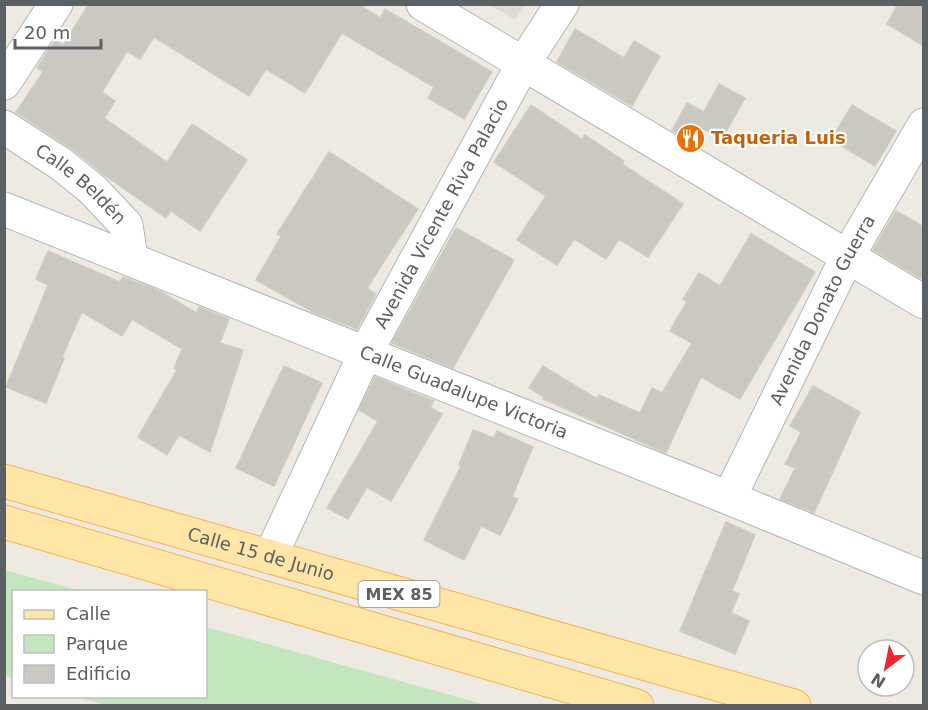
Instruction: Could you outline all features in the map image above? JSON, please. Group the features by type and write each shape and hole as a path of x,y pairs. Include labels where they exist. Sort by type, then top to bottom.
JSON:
{"main road":[{"name":"Calle 15 de Junio","path":"4,481 794,705"},
{"name":"MEX 85","path":"4,522 637,705"},
{"path":"514,669 523,629"}],"street":[{"path":"4,83 56,4"},
{"path":"423,4 924,302"},
{"name":"Avenida Vicente Riva Palacio","path":"270,557 366,352 523,64 562,4"},
{"name":"Avenida Donato Guerra","path":"729,498 847,257 924,125"},
{"name":"Calle Beldén","path":"4,127 61,164 92,189 126,225 131,258"},
{"name":"Calle Guadalupe Victoria","path":"4,209 366,352 924,579"}],"shaded area":[{"path":"489,5 525,5 515,20"}],"green space":[{"path":"4,570 77,590 12,590 12,678 5,676"},
{"path":"207,627 486,705 109,706 81,698 207,698"}],"building":[{"path":"89,4 358,4 380,18 385,9 492,72 464,119 428,98 434,87 342,33 305,93 266,69 249,96 154,37 140,59 127,51 102,92 115,101 104,118 167,162 192,124 247,160 200,231 171,211 166,218 107,177 71,148 16,112 43,72 37,68 55,40 63,45"},
{"path":"898,4 924,4 924,46 887,24"},
{"path":"575,29 624,58 634,41 660,56 632,106 557,62"},
{"path":"719,84 745,98 722,139 700,127 692,142 672,130 687,103 704,112"},
{"path":"531,105 582,139 585,135 624,161 622,164 683,204 648,257 619,239 606,259 574,239 557,265 517,240 546,196 494,162"},
{"path":"852,105 896,131 875,166 831,140"},
{"path":"329,152 418,209 367,288 376,294 357,329 313,312 256,280 281,236 277,234"},
{"path":"896,211 924,227 924,280 873,250"},
{"path":"456,228 514,260 453,368 392,343"},
{"path":"751,234 815,272 740,399 701,377 666,453 543,399 544,397 529,388 543,366 597,399 599,395 640,413 652,388 662,393 692,343 670,331 687,301 683,299 699,273 720,286"},
{"path":"48,251 120,282 123,277 160,291 196,313 199,307 229,319 220,343 243,350 210,452 179,435 167,455 138,437 177,370 174,368 182,349 132,319 122,336 82,312 62,357 64,358 46,403 6,387 48,285 36,279"},
{"path":"284,366 322,383 274,486 236,468"},
{"path":"375,377 434,401 430,407 442,414 391,501 367,487 348,519 327,508 378,421 359,410"},
{"path":"813,386 860,412 814,513 780,499 795,468 785,464 801,432 790,426"},
{"path":"473,430 494,438 497,431 533,447 512,497 518,499 500,535 481,526 464,560 424,540 461,466 459,465"},
{"path":"726,522 755,535 732,591 739,594 731,613 749,621 735,654 680,631"}],"place":[{"name":"Taqueria Luis","path":"690,138"}]}
